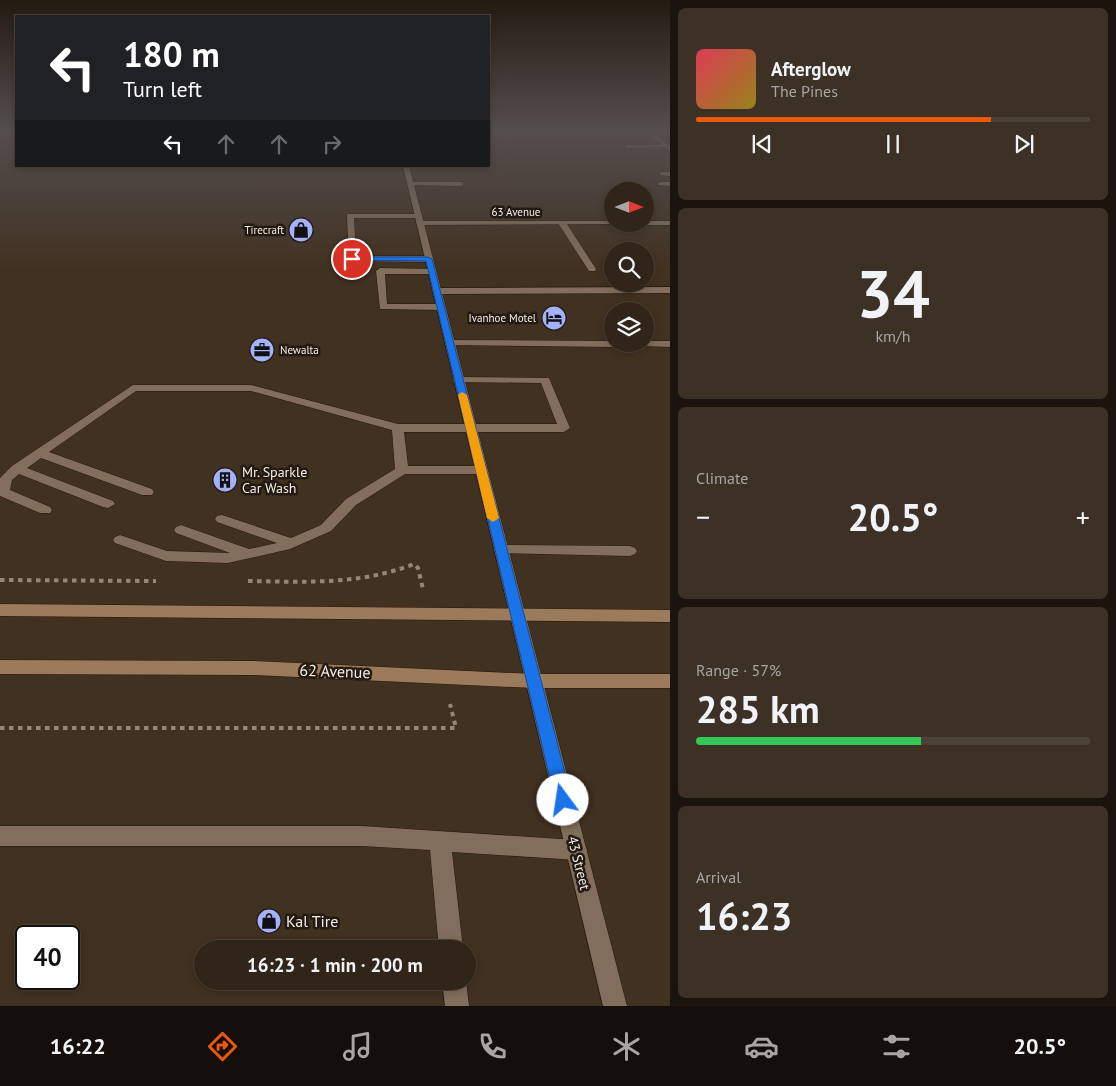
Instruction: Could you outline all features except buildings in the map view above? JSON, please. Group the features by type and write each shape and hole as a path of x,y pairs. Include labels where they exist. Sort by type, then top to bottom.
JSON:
{"main road":[{"path":"0,610 670,616"},
{"name":"62 Avenue","path":"0,667 252,668 534,681 670,681"}],"street":[{"name":"43 Street","path":"408,177 615,1006"},
{"path":"410,184 461,184"},
{"path":"660,184 670,184"},
{"name":"63 Avenue","path":"428,259 352,259 350,216 419,220 604,223"},
{"path":"562,223 592,269"},
{"path":"654,223 670,223"},
{"path":"432,272 380,271 383,307 440,307"},
{"path":"436,291 670,290"},
{"path":"450,343 604,344"},
{"path":"45,510 3,492 6,479 39,453 133,388 251,388 398,428 564,428 545,380 459,380"},
{"path":"398,428 402,470"},
{"path":"39,453 147,492"},
{"path":"18,469 108,504"},
{"path":"120,540 166,556 228,558 250,554 285,546 326,528 351,502 402,470 481,470"},
{"path":"222,519 292,543"},
{"path":"181,530 250,554"},
{"path":"501,550 630,551"},
{"path":"0,836 362,836 576,850"},
{"path":"440,842 450,940"},
{"path":"455,990 457,1006"}],"lane":[{"path":"654,344 670,344"}],"path":[{"path":"325,581 375,578 397,572 414,564 418,568"},
{"path":"0,728 456,728"}],"slow traffic":[{"path":"462,395 493,518"}],"place":[{"name":"Tirecraft","path":"301,230"},
{"name":"Ivanhoe Motel","path":"554,318"},
{"name":"Newalta","path":"262,350"},
{"name":"Mr. Sparkle Car Wash","path":"225,480"},
{"name":"Kal Tire","path":"269,921"}],"route":[{"path":"352,259 428,259 563,800"}]}
